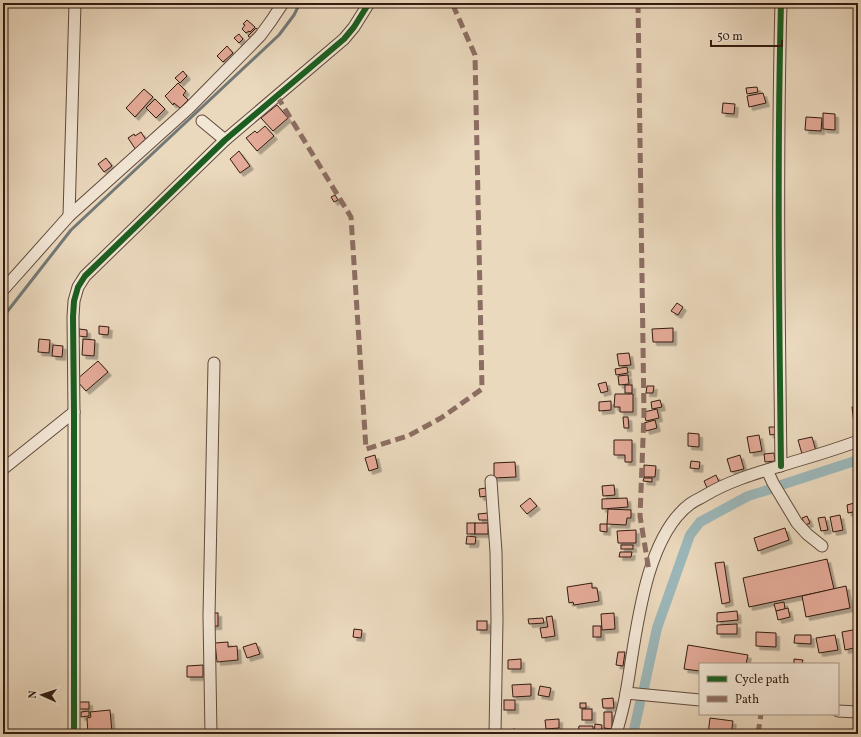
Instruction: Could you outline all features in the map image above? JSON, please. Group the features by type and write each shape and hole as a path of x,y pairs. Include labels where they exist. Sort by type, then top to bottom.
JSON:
{"street":[{"path":"69,216 75,3"},
{"path":"3,290 69,216 190,110 260,36 283,3"},
{"path":"74,734 73,317 74,301 78,287 85,276 225,140 344,39 354,27 369,3"},
{"path":"781,3 778,242 781,466"},
{"path":"202,121 225,140"},
{"path":"211,734 209,616 214,363"},
{"path":"3,469 74,412"},
{"path":"616,734 626,693 634,644 650,571 656,553 666,532 677,516 690,504 710,492 730,483 858,441"},
{"path":"767,470 797,523 807,534 822,546"},
{"path":"491,481 496,552 497,620 495,734"},
{"path":"626,693 699,700"},
{"path":"839,711 858,712"}],"building":[{"path":"247,20 255,27 250,32 249,31 246,33 242,29 245,25 243,24"},
{"path":"256,28 260,32 252,39 248,36"},
{"path":"239,34 243,39 239,43 234,38"},
{"path":"227,46 233,53 223,62 217,56"},
{"path":"183,71 187,76 180,83 175,78"},
{"path":"178,83 186,91 183,95 188,100 180,108 174,103 173,105 165,96"},
{"path":"757,87 758,92 747,94 746,88"},
{"path":"144,89 153,97 135,117 126,108"},
{"path":"763,93 766,103 749,107 747,96"},
{"path":"155,99 165,109 156,118 146,108"},
{"path":"723,103 735,104 734,114 722,113"},
{"path":"277,105 288,118 273,131 261,118"},
{"path":"823,113 835,114 835,130 823,129"},
{"path":"806,117 822,118 821,131 805,130"},
{"path":"265,126 274,136 257,151 246,138 255,131 257,133"},
{"path":"141,132 146,140 142,142 143,145 136,150 128,138"},
{"path":"239,151 250,166 240,173 230,159"},
{"path":"106,158 112,166 104,172 98,164"},
{"path":"335,195 338,200 334,202 331,197"},
{"path":"677,303 683,307 678,315 671,311"},
{"path":"99,326 109,327 108,335 99,334"},
{"path":"673,328 673,342 653,342 652,329"},
{"path":"79,329 87,330 87,337 79,336"},
{"path":"39,339 50,340 49,353 38,352"},
{"path":"83,339 95,340 94,356 82,355"},
{"path":"53,345 63,346 62,357 52,356"},
{"path":"629,353 631,365 619,366 617,354"},
{"path":"98,361 108,372 86,391 76,380"},
{"path":"627,367 628,373 616,375 615,369"},
{"path":"628,375 629,384 619,385 618,376"},
{"path":"606,382 608,391 601,393 598,384"},
{"path":"625,385 632,385 632,393 625,393"},
{"path":"647,386 654,386 653,393 646,393"},
{"path":"615,394 633,394 633,412 620,412 620,407 614,407"},
{"path":"660,400 662,407 652,409 651,402"},
{"path":"611,401 611,410 599,411 599,402"},
{"path":"858,406 858,422 854,423 852,407"},
{"path":"657,409 659,418 646,421 644,412"},
{"path":"623,417 628,417 629,428 624,428"},
{"path":"655,420 657,428 646,431 644,423"},
{"path":"769,427 776,427 777,434 770,435"},
{"path":"688,433 699,434 699,447 688,446"},
{"path":"759,435 762,451 750,453 747,437"},
{"path":"812,437 816,451 802,454 798,440"},
{"path":"614,440 632,440 632,462 625,462 625,455 614,455"},
{"path":"774,453 775,461 765,462 764,454"},
{"path":"375,455 378,468 369,471 365,458"},
{"path":"740,455 744,469 731,472 727,459"},
{"path":"691,461 700,462 699,469 690,468"},
{"path":"515,462 516,477 494,478 494,463"},
{"path":"644,465 656,466 655,477 644,477"},
{"path":"716,475 719,482 707,488 704,481"},
{"path":"644,478 652,478 652,482 643,481"},
{"path":"614,485 615,495 603,496 602,486"},
{"path":"486,488 487,496 480,497 479,489"},
{"path":"530,498 537,506 527,514 520,506"},
{"path":"627,498 628,507 602,509 602,499"},
{"path":"858,502 858,511 848,513 847,505"},
{"path":"608,509 631,510 631,518 627,518 626,525 607,524"},
{"path":"488,513 489,520 479,520 478,514"},
{"path":"840,515 843,530 833,532 830,517"},
{"path":"807,516 810,523 805,525 802,518"},
{"path":"825,517 828,530 821,531 818,518"},
{"path":"467,523 475,523 475,534 467,534"},
{"path":"475,523 488,523 488,534 475,534"},
{"path":"600,524 607,524 607,532 600,531"},
{"path":"785,528 789,540 758,551 754,538"},
{"path":"636,530 636,543 618,543 617,531"},
{"path":"467,536 476,537 475,544 466,544"},
{"path":"621,545 633,545 633,549 621,549"},
{"path":"620,552 632,552 631,557 619,557"},
{"path":"827,559 834,589 749,607 743,578"},
{"path":"724,562 730,602 722,604 715,563"},
{"path":"592,583 592,588 597,588 599,601 574,605 573,602 569,603 567,587"},
{"path":"846,586 850,608 806,617 802,596"},
{"path":"784,602 785,609 776,611 774,604"},
{"path":"788,608 790,617 778,620 776,611"},
{"path":"737,611 738,620 717,622 717,613"},
{"path":"211,613 218,613 218,626 211,626"},
{"path":"614,613 615,629 602,630 601,614"},
{"path":"552,616 555,636 542,638 540,628 548,627 546,617"},
{"path":"543,618 544,623 529,624 528,619"},
{"path":"477,621 487,621 487,630 477,630"},
{"path":"737,624 737,634 717,634 717,625"},
{"path":"593,626 601,626 601,637 593,637"},
{"path":"354,629 362,630 361,638 353,637"},
{"path":"858,629 858,647 845,650 842,632"},
{"path":"756,632 776,633 776,647 756,646"},
{"path":"795,635 811,635 811,644 794,643"},
{"path":"835,635 838,650 819,653 816,638"},
{"path":"228,642 228,647 237,646 238,660 217,662 215,643"},
{"path":"256,643 260,654 247,658 243,647"},
{"path":"688,645 748,655 746,663 699,663 699,671 684,669"},
{"path":"618,652 625,652 623,666 616,665"},
{"path":"521,659 521,669 508,669 508,660"},
{"path":"794,659 803,660 802,663 794,663"},
{"path":"203,665 203,677 187,677 187,666"},
{"path":"531,684 531,696 513,697 512,685"},
{"path":"540,686 551,688 549,697 538,695"},
{"path":"613,698 614,708 603,708 602,699"},
{"path":"504,700 515,700 515,710 504,710"},
{"path":"79,702 89,702 89,709 79,709"},
{"path":"580,703 586,703 586,708 580,708"},
{"path":"582,709 592,709 592,720 582,720"},
{"path":"110,710 112,732 88,734 87,718 91,717 90,712"},
{"path":"89,711 89,716 81,717 81,712"},
{"path":"604,712 612,712 612,729 604,728"},
{"path":"710,718 733,721 731,734 708,734"},
{"path":"559,719 559,728 546,729 545,720"},
{"path":"595,724 602,725 601,734 594,734"},
{"path":"579,726 593,726 593,734 578,734"},
{"path":"515,729 516,734 504,734 504,731"}],"waterway":[{"path":"3,317 71,230 279,35 294,15 300,3"},
{"path":"781,485 858,460"},
{"path":"644,688 657,628 690,535 700,522 748,496 771,489"},
{"path":"633,734 640,703"}],"marked path":[{"path":"277,96 351,217 366,449 408,436 441,418 482,389 475,55 452,3"},
{"path":"638,3 644,414 640,516 649,571"},
{"path":"758,734 761,715"}],"cycle path":[{"path":"74,734 73,317 74,301 78,287 85,276 225,140 344,39 354,27 369,3"},
{"path":"781,3 779,292 781,466"}]}
